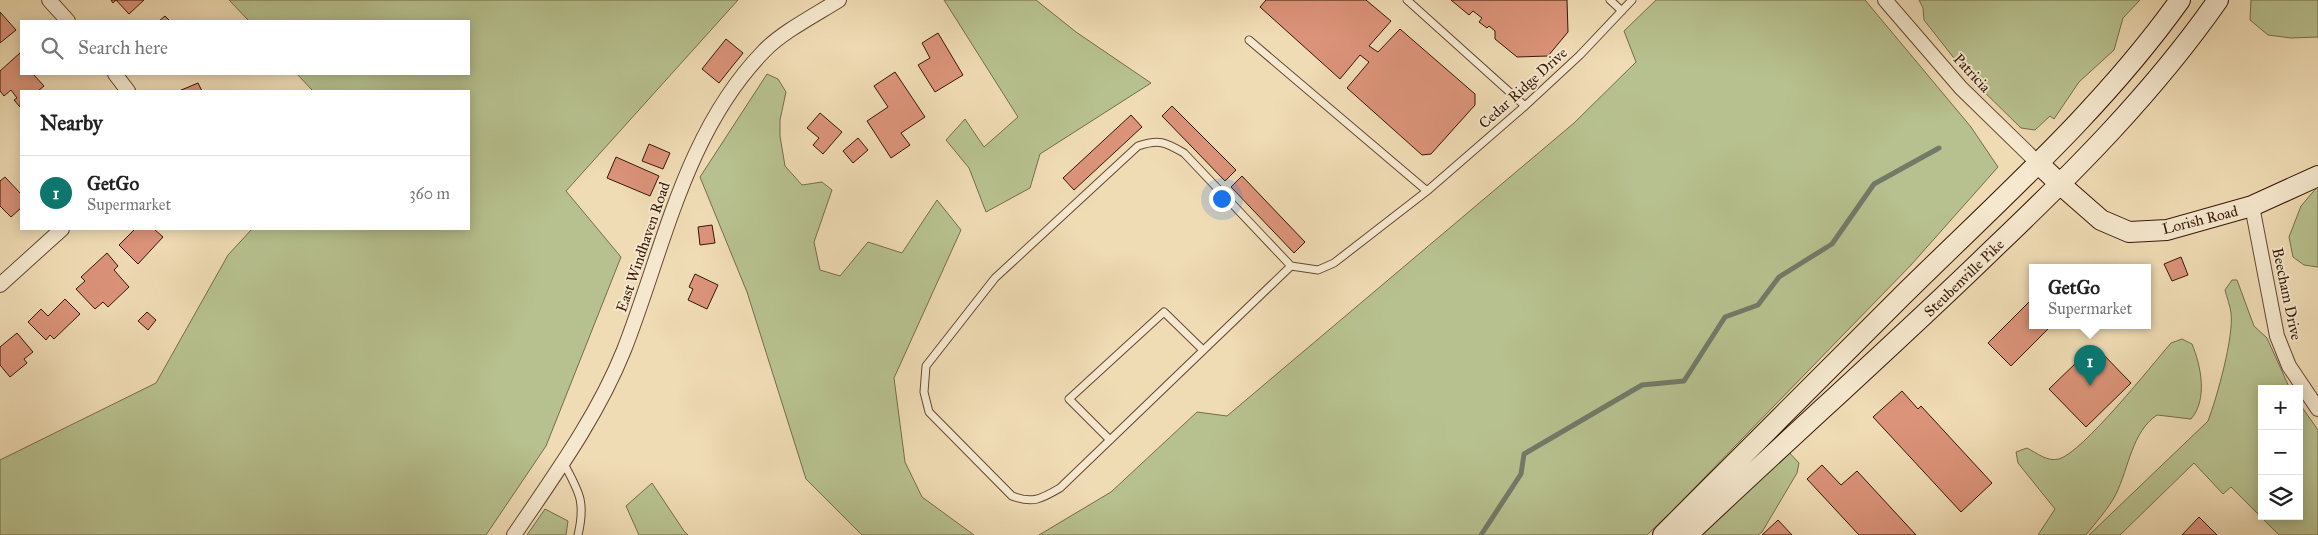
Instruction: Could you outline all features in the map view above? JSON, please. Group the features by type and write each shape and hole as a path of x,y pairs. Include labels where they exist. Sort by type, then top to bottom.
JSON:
{"main road":[{"name":"Steubenville Pike","path":"1663,535 1900,298 2039,164 2129,66 2180,0"},
{"name":"Steubenville Pike","path":"1687,535 1897,342 2060,186 2173,61 2218,0"},
{"name":"Lorish Road","path":"2039,164 2060,186 2101,220 2129,232 2167,230 2252,206 2318,176"}],"street":[{"path":"49,0 67,20"},
{"name":"East Windhaven Road","path":"514,535 563,462 605,391 624,351 685,176 717,116 742,76 766,49 839,0"},
{"name":"Patricia","path":"1885,0 1961,88 2039,164"},
{"path":"116,75 127,90"},
{"name":"Beecham Drive","path":"2252,206 2277,336 2289,366 2318,409"},
{"path":"1,282 61,230"}],"lane":[{"path":"1408,0 1525,106"},
{"path":"1610,0 1622,11"},
{"name":"Cedar Ridge Drive","path":"1291,266 1318,270 1334,263 1427,191 1525,106 1580,55 1632,0"},
{"path":"1249,40 1427,191"},
{"path":"1153,141 1167,143 1184,153 1291,266 1203,350 1060,488 1039,500 1024,500 1012,496 929,412 924,392 926,366 995,278 1138,146 1153,141"},
{"path":"1110,440 1069,398 1164,312 1203,350"},
{"path":"563,462 581,494 581,522 578,535"}],"green space":[{"path":"229,0 738,0 566,191 621,257 546,446 486,535 0,535 0,460 156,383 228,255 251,230 470,230 470,90 312,90 298,75 470,75 470,20 248,20"},
{"path":"944,0 1036,0 1076,32 1151,83 1040,154 1030,188 986,212 969,168 946,140 965,119 984,147 1018,117"},
{"path":"1656,0 1865,0 1971,127 1998,167 1911,265 1647,535 1039,535 1111,492 1197,412 1227,416 1574,123 1636,62 1624,31"},
{"path":"1919,0 2140,0 2123,18 2114,50 2079,82 2054,119 2050,116 2035,130 2021,128 1968,76 1924,20 1923,8"},
{"path":"2251,0 2318,0 2318,37 2291,38 2268,35 2250,20"},
{"path":"767,74 778,79 786,92 780,120 780,136 785,166 802,185 822,182 832,190 814,242 820,270 840,276 868,242 902,253 937,200 961,230 894,378 905,462 922,497 974,535 862,535 806,479 747,292 700,177"},
{"path":"2318,186 2318,267 2304,265 2293,257 2289,237 2301,206"},
{"path":"2232,280 2237,280 2254,326 2267,338 2288,385 2258,385 2258,514 2231,487 2223,494 2194,463 2120,535 2089,535 2208,421 2220,383 2230,337 2231,313 2225,290"},
{"path":"2182,339 2192,344 2200,372 2200,402 2191,419 2157,415 2149,422 2136,440 2116,494 2086,535 2038,535 2055,509 2018,463 2016,452 2027,448 2055,460 2070,453 2100,425 2171,343"},
{"path":"2303,409 2318,430 2318,535 2279,535 2264,520 2303,520"},
{"path":"1784,447 1799,463 1797,473 1762,532 1758,535 1691,535"},
{"path":"652,483 688,535 639,535 626,506"},
{"path":"545,509 568,521 566,535 527,535"}],"building":[{"path":"116,0 144,0 129,14"},
{"path":"1266,0 1366,0 1391,21 1369,46 1378,52 1400,29 1475,94 1475,105 1431,154 1422,155 1347,88 1369,62 1360,55 1340,79 1260,7"},
{"path":"1451,0 1567,0 1568,32 1548,56 1517,57 1495,39 1495,31 1479,22 1482,18 1473,11 1469,15"},
{"path":"0,12 16,30 0,43"},
{"path":"165,16 169,20 160,20"},
{"path":"938,33 963,75 935,92 918,65 930,58 922,43"},
{"path":"726,39 743,53 719,83 702,69"},
{"path":"20,53 20,75 34,75 44,86 39,90 20,90 20,107 14,100 17,98 11,90 4,96 0,91 0,71"},
{"path":"895,72 925,117 901,133 910,145 891,158 867,121 888,107 874,86"},
{"path":"198,83 202,90 181,90"},
{"path":"1172,106 1236,170 1225,181 1162,116"},
{"path":"820,113 842,132 823,154 813,145 819,138 807,128"},
{"path":"1131,115 1142,127 1074,190 1063,178"},
{"path":"858,138 868,150 853,163 843,151"},
{"path":"649,144 670,153 663,169 642,161"},
{"path":"616,157 659,176 650,196 607,178"},
{"path":"1242,176 1305,242 1294,253 1231,187"},
{"path":"5,177 20,193 20,209 11,217 0,206 0,181"},
{"path":"712,225 715,243 700,245 698,227"},
{"path":"134,230 155,230 163,237 138,264 119,245"},
{"path":"107,253 118,266 114,270 129,287 108,307 103,302 95,309 76,289 85,281 81,277"},
{"path":"2181,257 2188,275 2172,281 2164,264"},
{"path":"695,274 718,285 707,309 688,300 693,289 689,287"},
{"path":"65,299 80,314 54,339 50,335 46,340 28,322 41,309 48,316"},
{"path":"2029,302 2029,329 2048,329 2011,366 1988,343"},
{"path":"147,312 156,320 148,330 138,321"},
{"path":"17,333 33,352 24,359 27,363 10,377 0,365 0,347"},
{"path":"2098,349 2131,383 2086,427 2049,389 2080,359 2087,360"},
{"path":"1902,391 1918,409 1921,406 1992,483 1961,512 1873,417"},
{"path":"1822,465 1841,485 1857,471 1916,535 1859,535 1807,479"},
{"path":"2199,517 2217,535 2182,535"},
{"path":"1778,520 1792,535 1762,535"}],"waterway":[{"path":"1481,535 1521,474 1524,454 1642,385 1684,381 1725,317 1758,305 1779,277 1832,244 1874,184 1939,148"}],"place":[{"name":"GetGo","path":"2090,386"}]}
